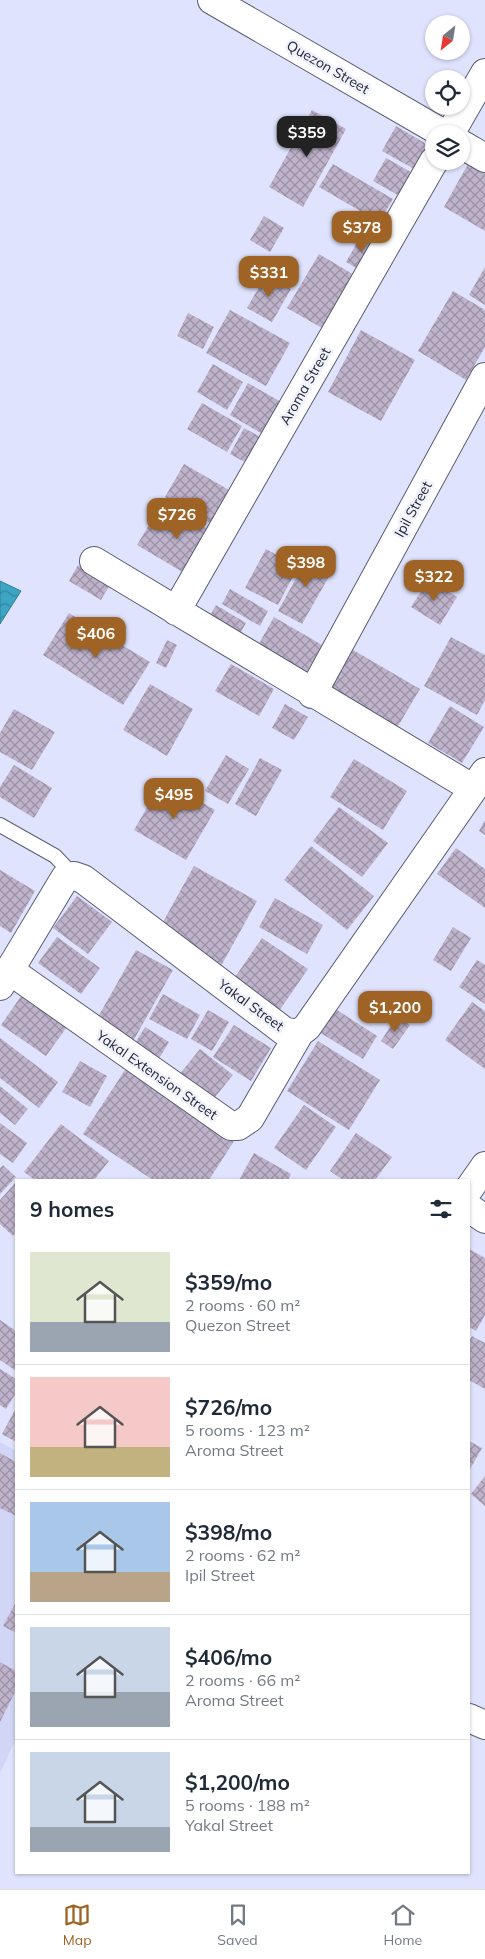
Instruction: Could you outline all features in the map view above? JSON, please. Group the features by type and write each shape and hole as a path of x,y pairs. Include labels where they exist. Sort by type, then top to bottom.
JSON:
{"street":[{"name":"Quezon Street","path":"212,0 428,125"},
{"path":"455,125 485,72"},
{"path":"470,149 485,158"},
{"name":"Aroma Street","path":"176,611 429,170"},
{"name":"Ipil Street","path":"312,694 485,377"},
{"path":"94,561 312,694 479,780"},
{"name":"Yakal Street","path":"70,877 83,879 284,1031 292,1034 300,1032 307,1026 479,780"},
{"path":"5,978 70,877"},
{"name":"Yakal Extension Street","path":"5,978 231,1126 245,1123 250,1118 300,1032"},
{"path":"470,1188 485,1166"},
{"path":"470,1209 485,1219"},
{"path":"470,1718 485,1725"}],"lane":[{"path":"0,825 55,856 70,877"}],"shaded area":[{"path":"0,1442 15,1450 15,1741 0,1773"}],"water":[{"path":"0,581 21,591 0,624"}],"building":[{"path":"312,110 346,129 303,207 269,187"},
{"path":"396,126 425,143 425,155 416,170 382,151"},
{"path":"386,158 416,175 403,198 373,181"},
{"path":"333,164 393,199 379,222 319,187"},
{"path":"470,165 485,174 485,231 444,207 465,170 470,170"},
{"path":"264,216 284,228 270,252 250,240"},
{"path":"362,234 379,244 363,272 346,262"},
{"path":"319,254 361,279 329,332 287,308"},
{"path":"485,267 485,305 469,295"},
{"path":"266,275 291,289 272,322 247,308"},
{"path":"453,291 485,310 485,347 466,380 418,351"},
{"path":"230,310 290,343 266,386 206,353"},
{"path":"188,313 214,327 203,349 177,336"},
{"path":"361,330 415,360 381,421 328,392"},
{"path":"213,364 243,382 227,410 197,392"},
{"path":"248,383 290,407 271,439 230,415"},
{"path":"202,403 242,426 227,452 187,429"},
{"path":"244,428 266,440 252,466 230,454"},
{"path":"184,464 229,490 210,523 165,497"},
{"path":"162,503 216,534 191,577 137,545"},
{"path":"266,549 298,567 278,605 245,588"},
{"path":"310,553 335,566 302,624 278,611"},
{"path":"78,565 111,583 101,600 69,581"},
{"path":"429,579 457,597 440,625 411,607"},
{"path":"230,589 268,611 260,626 222,604"},
{"path":"216,605 246,623 237,639 206,622"},
{"path":"69,613 150,662 123,705 43,655"},
{"path":"274,617 322,645 300,684 252,656"},
{"path":"451,637 485,655 485,700 477,715 424,686"},
{"path":"167,640 177,645 166,668 156,663"},
{"path":"348,647 420,689 394,733 322,691"},
{"path":"231,664 274,689 259,716 215,691"},
{"path":"150,684 193,709 167,756 123,730"},
{"path":"285,704 308,717 294,740 272,728"},
{"path":"450,706 484,727 462,763 428,743"},
{"path":"14,709 55,732 32,770 0,752 0,733"},
{"path":"226,755 249,769 228,804 205,791"},
{"path":"260,758 282,770 256,816 235,804"},
{"path":"354,759 407,791 383,830 330,797"},
{"path":"14,765 52,788 34,818 0,797 0,787"},
{"path":"163,780 215,810 186,860 134,830"},
{"path":"339,807 388,843 362,877 313,841"},
{"path":"485,820 485,835 479,831"},
{"path":"311,846 374,896 347,930 284,880"},
{"path":"456,848 485,869 485,908 437,874"},
{"path":"194,866 257,901 221,966 158,931"},
{"path":"0,870 35,891 11,933 0,926"},
{"path":"77,896 112,922 88,954 53,928"},
{"path":"275,898 323,925 307,954 259,927"},
{"path":"453,927 471,938 451,971 433,960"},
{"path":"57,937 100,968 81,994 38,963"},
{"path":"262,938 308,969 279,1011 233,980"},
{"path":"136,950 173,970 131,1045 94,1024"},
{"path":"477,960 485,965 485,1004 459,987"},
{"path":"26,989 72,1020 46,1056 1,1025"},
{"path":"163,994 200,1015 187,1039 149,1019"},
{"path":"472,1002 485,1011 485,1069 445,1040"},
{"path":"334,1008 377,1036 363,1059 319,1032"},
{"path":"208,1010 229,1022 212,1051 191,1039"},
{"path":"397,1016 410,1025 393,1049 381,1041"},
{"path":"234,1025 271,1048 251,1081 213,1057"},
{"path":"145,1027 169,1042 157,1062 132,1048"},
{"path":"0,1038 58,1082 39,1108 0,1078"},
{"path":"318,1041 380,1080 349,1130 287,1091"},
{"path":"200,1049 233,1075 211,1102 178,1076"},
{"path":"80,1061 107,1076 90,1107 62,1092"},
{"path":"127,1067 236,1138 210,1179 151,1179 83,1134"},
{"path":"0,1086 28,1109 15,1125 0,1113"},
{"path":"304,1105 336,1127 306,1170 274,1148"},
{"path":"0,1123 27,1143 13,1163 0,1154"},
{"path":"61,1124 109,1161 95,1179 34,1179 24,1172"},
{"path":"356,1133 392,1157 376,1179 342,1179 330,1171"},
{"path":"254,1153 291,1174 288,1179 240,1179"},
{"path":"3,1165 16,1177 0,1194 0,1168"},
{"path":"15,1183 15,1233 13,1236 0,1224 0,1200"},
{"path":"470,1250 485,1258 485,1315 476,1331 470,1328"},
{"path":"0,1320 15,1330 15,1370 0,1360"},
{"path":"472,1336 485,1343 485,1389 470,1381 470,1339"},
{"path":"0,1369 15,1378 15,1395 6,1409 0,1405"},
{"path":"15,1410 15,1441 2,1434"},
{"path":"470,1442 482,1448 470,1469"},
{"path":"0,1453 15,1461 15,1516 0,1508"},
{"path":"485,1476 485,1506 471,1494"},
{"path":"15,1604 15,1632 3,1626"},
{"path":"0,1662 15,1670 15,1692 0,1722"}]}
